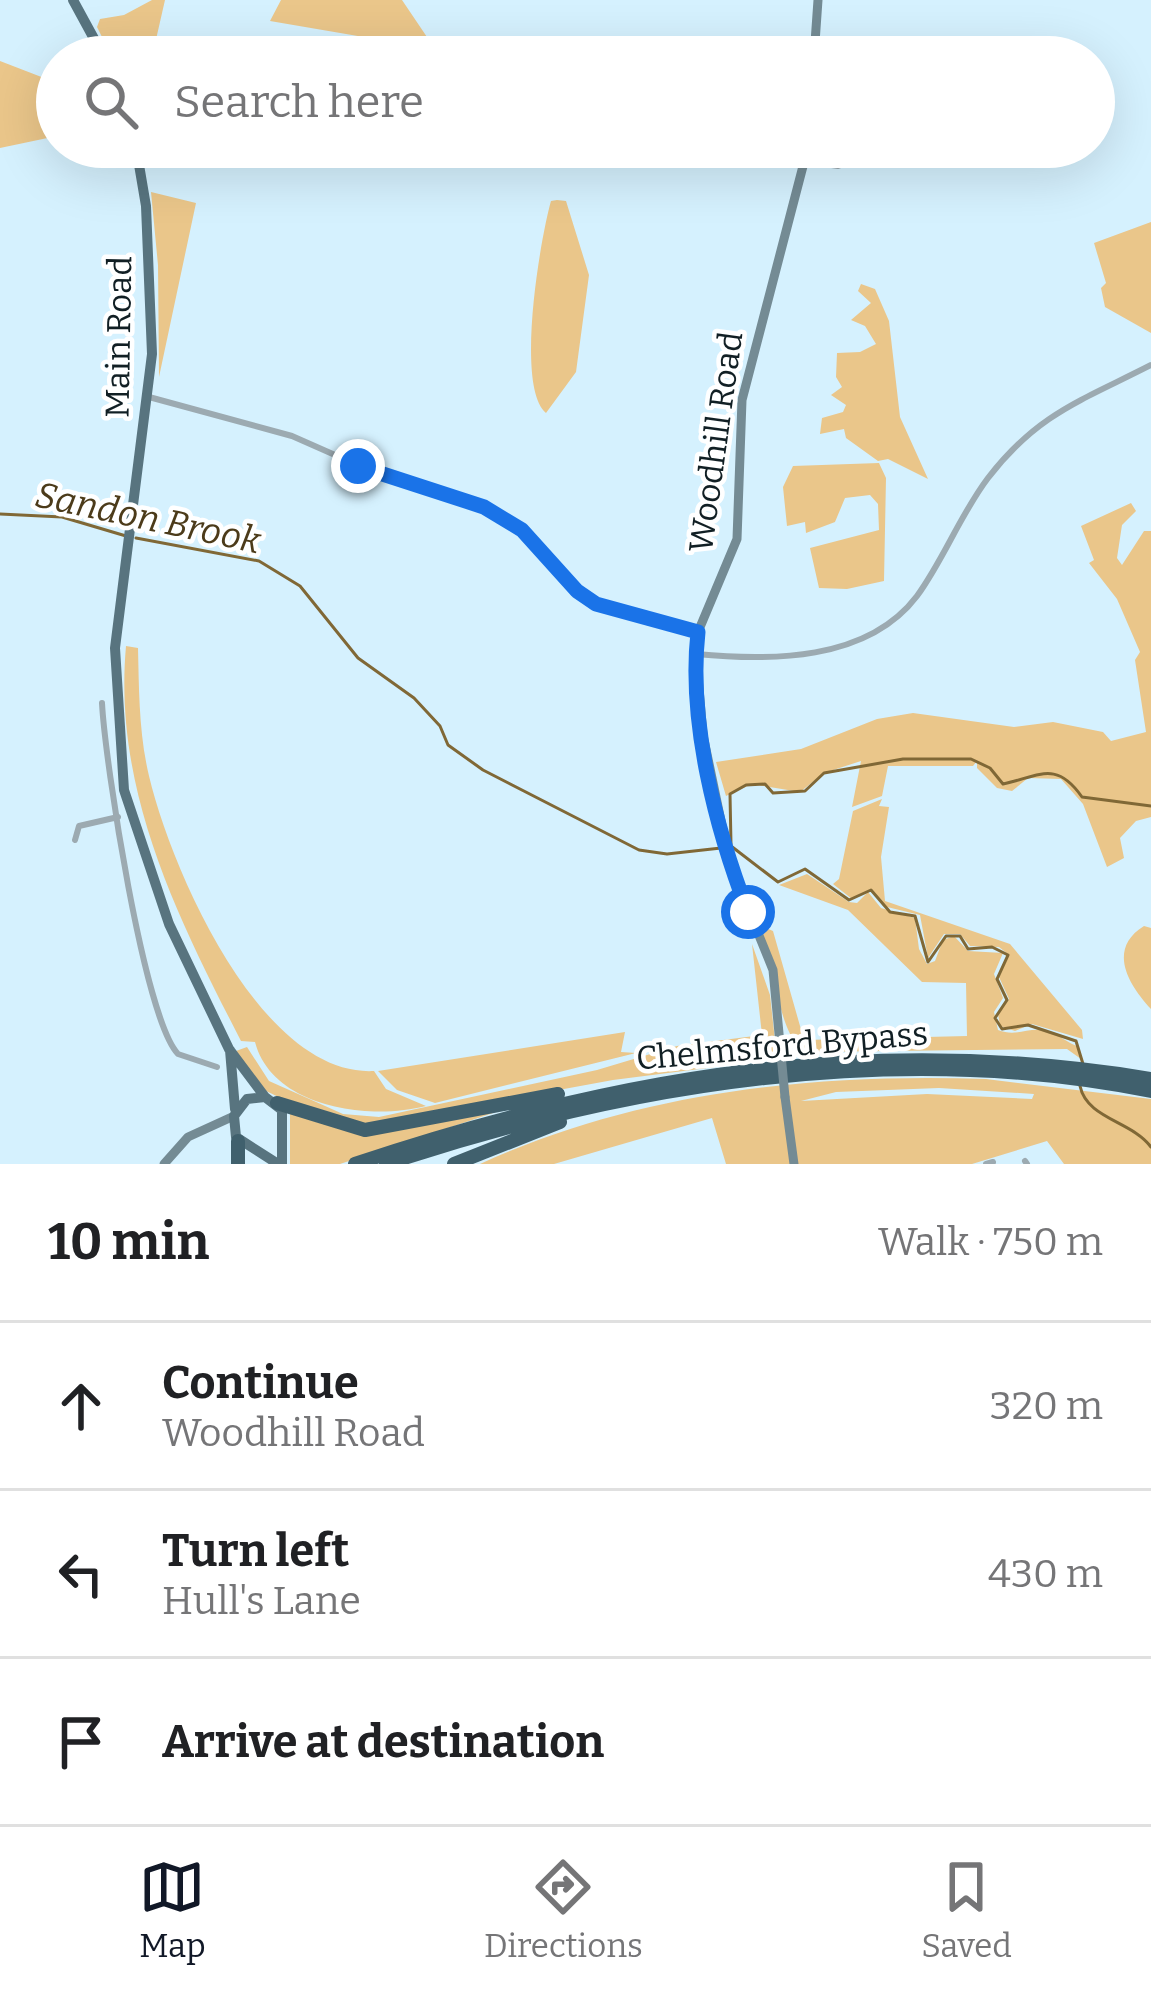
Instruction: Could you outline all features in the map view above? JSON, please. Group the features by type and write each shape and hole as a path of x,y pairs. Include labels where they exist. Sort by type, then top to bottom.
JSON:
{"highway":[{"name":"Chelmsford Bypass","path":"356,1164 466,1127 620,1088 826,1062 946,1059 1151,1079"},
{"name":"Chelmsford Bypass","path":"386,1164 534,1120 633,1098 802,1075 1056,1070"},
{"name":"Chelmsford Bypass","path":"1114,1078 1151,1091"},
{"path":"271,1100 345,1126 383,1129 570,1092 620,1088"},
{"path":"454,1164 506,1140 633,1098"},
{"path":"237,1139 238,1164"}],"main road":[{"path":"73,0 93,36"},
{"name":"Main Road","path":"139,168 150,264 149,397 115,648 124,790 169,924 230,1048"},
{"path":"230,1048 285,1117 280,1164 237,1139 230,1048"},
{"path":"234,1114 248,1099 271,1100"},
{"path":"255,1150 272,1147 283,1136"}],"street":[{"path":"815,36 818,0"},
{"name":"Woodhill Road","path":"794,1164 773,970 726,847 703,736 695,654 698,632 737,539 745,387 804,168"},
{"path":"695,654 780,658 877,631 918,594 988,478 1034,430 1060,407 1151,364"},
{"path":"149,397 292,436 369,470 484,507 530,538 584,597 630,616 698,632"},
{"path":"102,703 104,755 162,1030 178,1054 217,1066"},
{"path":"75,840 79,826 118,818"},
{"path":"164,1164 182,1141 234,1114"},
{"path":"207,1130 237,1139"}],"shaded area":[{"path":"152,0 165,0 157,36 102,36 97,27 100,19 124,15"},
{"path":"281,0 402,0 426,36 358,36 270,21"},
{"path":"0,61 36,75 36,140 0,148"},
{"path":"151,192 196,203 159,377 158,265"},
{"path":"551,201 566,201 589,275 576,372 546,413 537,398 531,345 546,220"},
{"path":"1151,222 1151,333 1105,307 1101,288 1106,283 1094,243"},
{"path":"861,284 875,289 889,321 900,417 928,479 888,459 878,461 846,438 844,429 820,434 822,418 843,412 846,405 831,395 842,387 836,377 837,353 860,352 876,344 865,326 851,320 871,303 858,291"},
{"path":"879,463 886,478 884,581 847,589 819,588 810,548 879,530 878,504 870,495 845,498 835,522 806,533 805,522 787,526 783,487 793,466"},
{"path":"1131,503 1136,511 1122,525 1117,558 1122,565 1144,531 1151,531 1151,817 1136,821 1120,838 1124,858 1107,867 1083,804 1061,779 1028,778 1012,791 997,788 977,768 977,761 973,766 888,766 882,796 852,807 861,761 824,773 800,792 752,784 726,796 716,762 801,749 877,719 913,713 1014,727 1053,722 1103,732 1111,741 1146,732 1135,660 1140,652 1117,599 1089,563 1094,560 1081,526"},
{"path":"126,646 138,648 143,744 160,816 200,912 227,961 259,1005 294,1041 333,1064 374,1071 386,1089 426,1106 377,1111 325,1104 281,1082 265,1064 255,1042 241,1041 174,900 140,802 125,700"},
{"path":"882,799 879,806 889,807 881,857 885,901 1010,944 1082,1030 1083,1039 1032,1024 1015,1031 1000,1026 998,1014 1009,999 999,977 1009,955 999,947 970,946 960,934 944,934 928,958 920,915 883,906 871,889 852,899 833,884 839,879 853,811"},
{"path":"807,874 849,902 857,903 868,892 881,908 915,918 919,949 927,964 935,961 943,940 954,936 968,951 1003,953 994,974 1003,998 994,1012 998,1030 1050,1032 1079,1047 1081,1059 1067,1049 802,1052 786,1025 759,925 773,931 804,1040 967,1036 966,983 922,982 848,910 779,885"},
{"path":"1144,926 1151,928 1151,1009 1129,978 1124,956 1126,945"},
{"path":"752,944 770,995 777,1059 613,1080 368,1125 305,1110 260,1088 236,1051 247,1047 269,1081 343,1114 379,1117 597,1070 677,1046 762,1035"},
{"path":"625,1032 621,1052 636,1053 435,1103 397,1090 378,1071"},
{"path":"986,1079 1151,1099 1151,1164 1064,1164 1047,1141 972,1164 726,1164 712,1118 554,1164 480,1164 540,1139 664,1104 792,1084","holes":["939,1088 1034,1094 1032,1099 927,1094 801,1101 836,1092"]},
{"path":"508,1108 340,1164 290,1164 290,1113 373,1129 424,1125"}],"waterway":[{"name":"Sandon Brook","path":"0,514 62,517 126,536"},
{"name":"Sandon Brook","path":"136,538 259,561 300,586 358,658 414,698 440,726 448,745 483,770 639,850 667,854 721,848"},
{"path":"731,845 730,794 746,785 765,784 773,793 805,791 824,773 903,759 971,759 990,768 1003,784 1055,775 1073,785 1082,797 1151,806"},
{"name":"Sandon Brook","path":"731,846 778,882 805,869 849,900 871,890 890,912 915,916 928,962 946,936 960,936 968,949 992,947 1008,955 997,979 1007,1000 995,1018 1002,1029 1028,1025 1076,1041 1083,1064"},
{"name":"Sandon Brook","path":"1080,1086 1091,1106 1151,1147"}],"route":[{"path":"358,466 413,480 484,507 522,530 577,591 596,604 698,632 695,654 703,736 730,864 748,912"}]}
